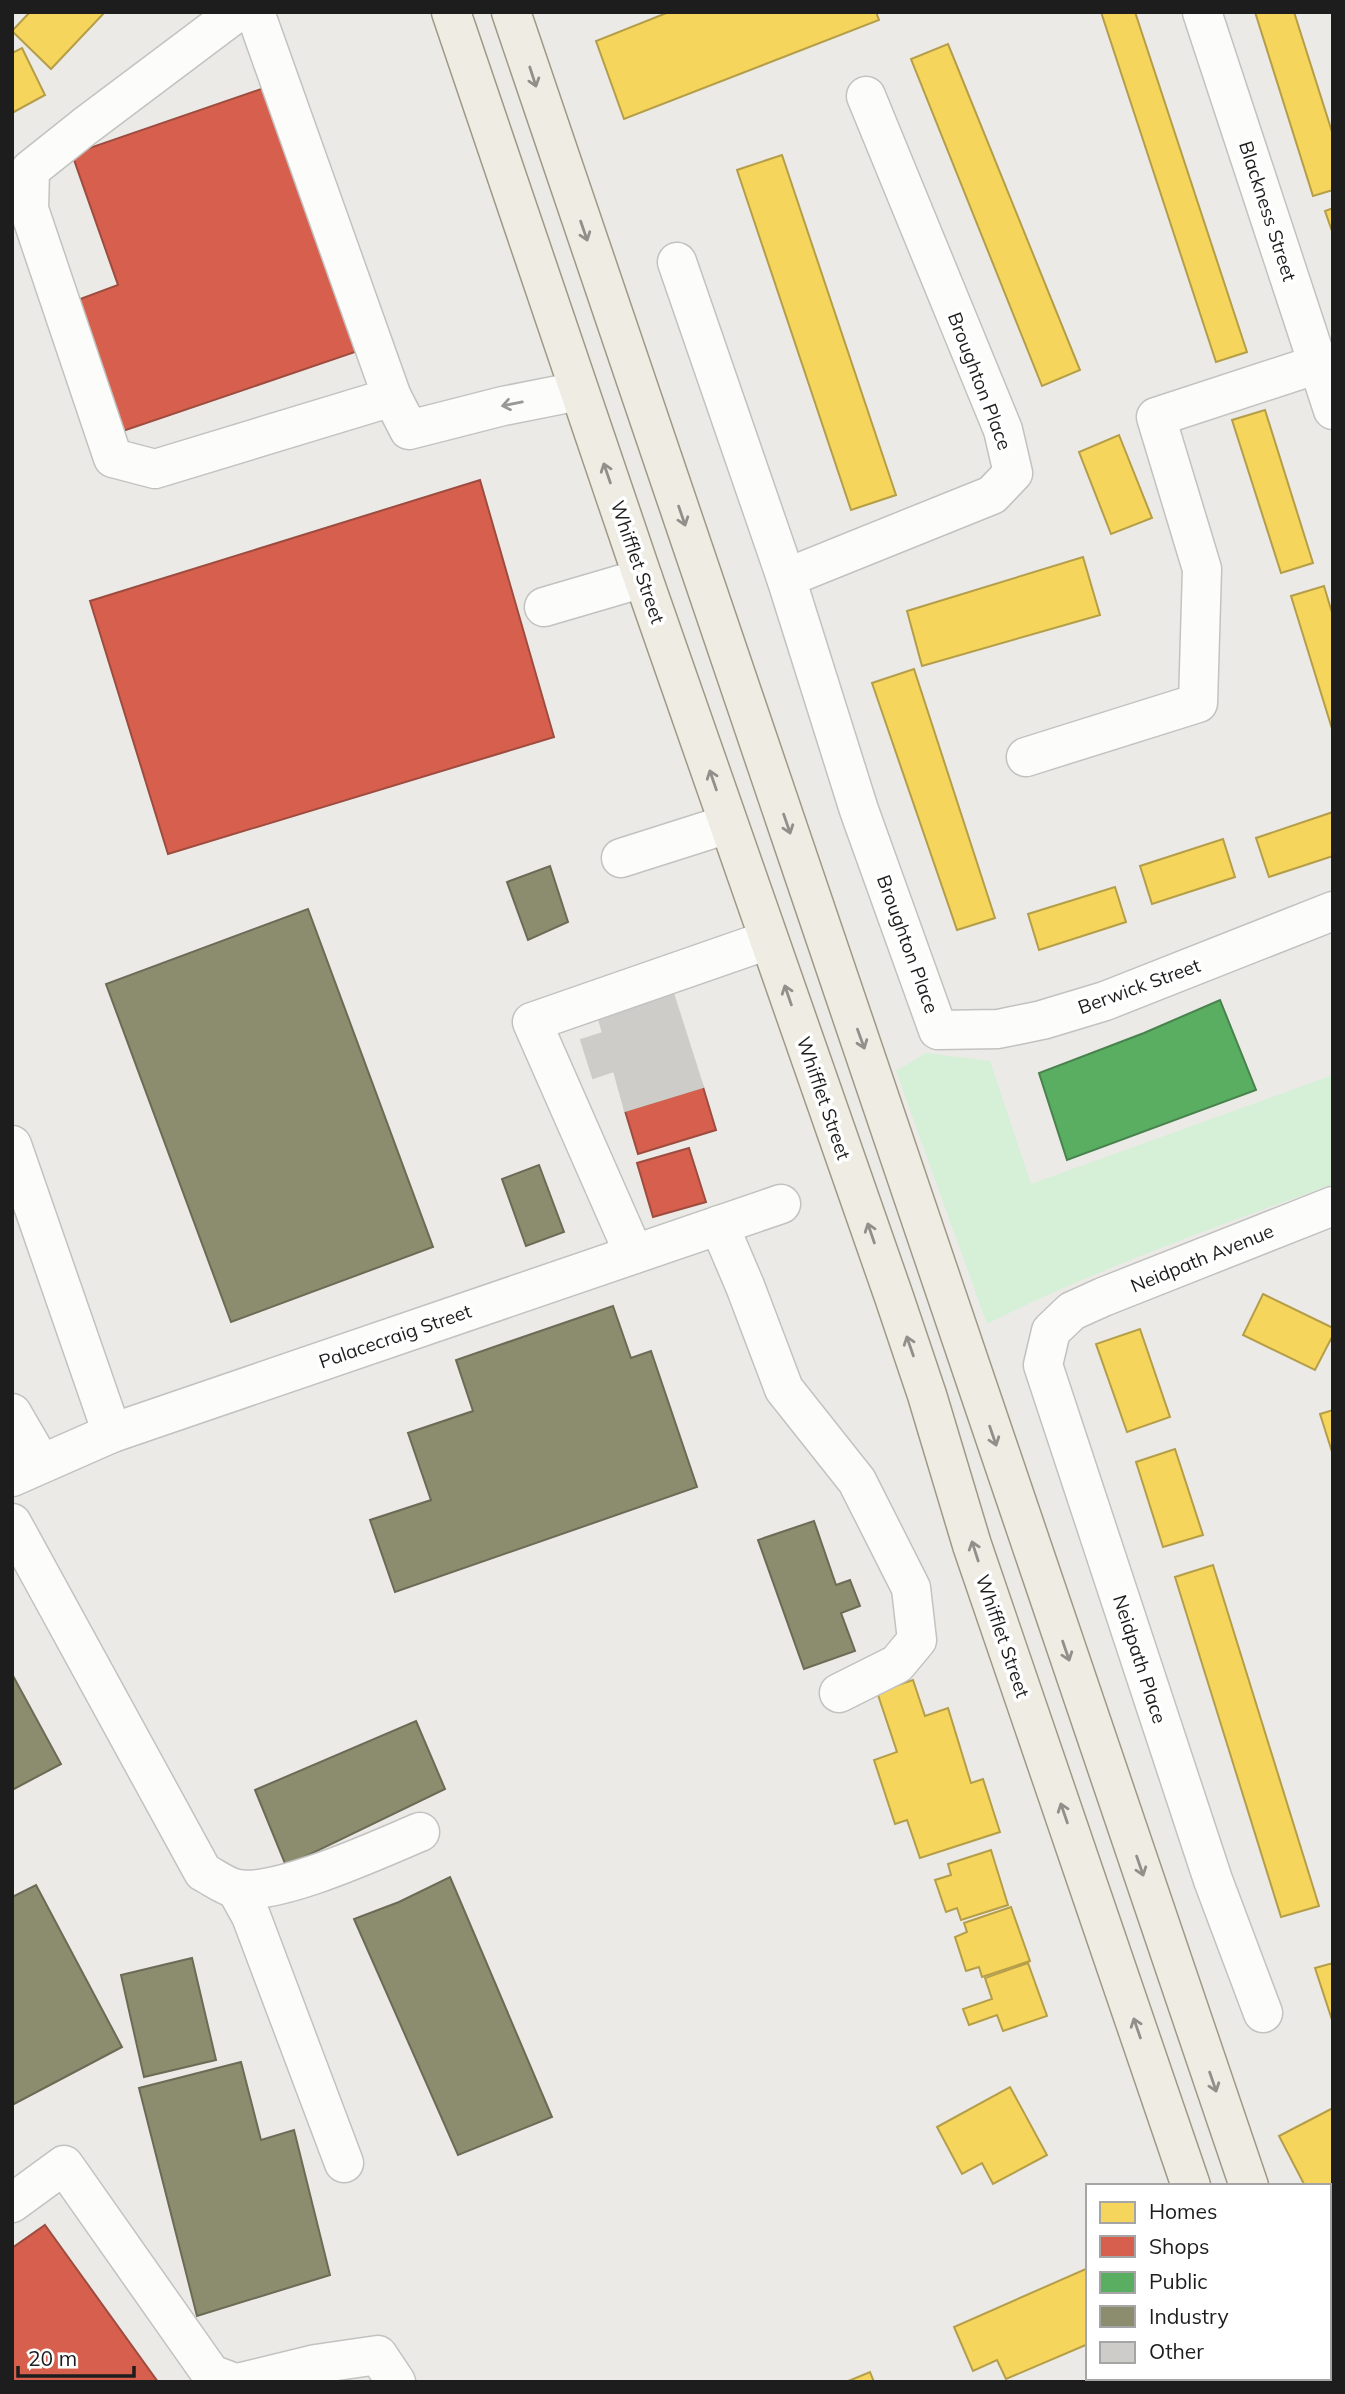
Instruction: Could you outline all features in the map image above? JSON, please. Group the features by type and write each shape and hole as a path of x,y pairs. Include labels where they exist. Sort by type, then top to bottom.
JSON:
{"main road":[{"name":"Whifflet Street","path":"451,12 643,578 894,1297 977,1558 1190,2184"},
{"path":"511,12 839,980 866,1051 971,1371 1248,2184"}],"street":[{"path":"237,12 30,170 29,209 113,458 155,470 392,397"},
{"path":"254,12 392,397 409,430 503,406 579,391"},
{"name":"Blackness Street","path":"1202,12 1333,410"},
{"name":"Broughton Place","path":"786,578 992,495 1013,473 1003,430 866,96"},
{"name":"Broughton Place","path":"677,262 786,578 859,810 939,1030"},
{"path":"1026,757 1198,704 1202,569 1156,417 1318,364"},
{"path":"544,607 643,578"},
{"path":"621,858 728,824"},
{"name":"Berwick Street","path":"939,1030 998,1029 1042,1020 1105,1001 1333,911"},
{"path":"634,1254 532,1022 768,940"},
{"path":"12,1145 111,1433"},
{"name":"Palacecraig Street","path":"27,1470 111,1433 781,1204"},
{"name":"Neidpath Avenue","path":"1072,1311 1333,1206"},
{"path":"719,1225 784,1390 857,1481 911,1588 917,1640 897,1664 839,1693"},
{"name":"Neidpath Place","path":"1072,1311 1051,1331 1043,1365 1213,1880 1263,2013"},
{"path":"12,1413 27,1470"},
{"path":"12,1523 203,1872 236,1889 270,1887 334,1867 419,1832"},
{"path":"236,1889 251,1916 344,2163"},
{"path":"12,2203 64,2165 211,2374 232,2382"},
{"path":"242,2382 316,2364 378,2355 396,2382"}],"green space":[{"path":"926,1053 990,1061 1031,1184 1333,1075 1333,1184 1114,1266 987,1324 896,1071"}],"building: Homes":[{"path":"30,12 105,12 51,69 12,31"},
{"path":"669,12 876,12 879,20 624,119 596,41"},
{"path":"1101,12 1135,12 1247,352 1216,362"},
{"path":"1255,12 1294,12 1333,135 1333,190 1313,196"},
{"path":"948,44 1080,370 1042,386 911,59"},
{"path":"22,48 45,95 12,113 12,53"},
{"path":"782,155 896,495 851,510 737,170"},
{"path":"1333,208 1333,234 1325,211"},
{"path":"1265,410 1313,563 1281,573 1232,420"},
{"path":"1119,435 1152,518 1111,534 1079,452"},
{"path":"1083,557 1100,615 922,666 907,611"},
{"path":"1324,586 1333,616 1333,732 1291,596"},
{"path":"914,669 995,918 957,930 872,683"},
{"path":"1333,812 1333,856 1269,877 1256,838"},
{"path":"1223,839 1235,877 1152,904 1140,866"},
{"path":"1115,887 1126,922 1039,950 1028,914"},
{"path":"1263,1294 1333,1328 1333,1335 1315,1370 1243,1335"},
{"path":"1140,1329 1170,1417 1127,1432 1096,1344"},
{"path":"1333,1410 1333,1455 1320,1414"},
{"path":"1175,1449 1203,1535 1163,1547 1136,1462"},
{"path":"1213,1565 1319,1906 1281,1917 1175,1577"},
{"path":"913,1680 925,1716 948,1708 971,1783 983,1779 1000,1832 920,1858 907,1820 895,1824 874,1760 897,1752 877,1692"},
{"path":"991,1850 1008,1905 961,1920 957,1908 946,1912 935,1880 951,1875 948,1864"},
{"path":"1011,1907 1030,1961 982,1977 979,1967 966,1971 955,1937 967,1932 964,1923"},
{"path":"1028,1963 1047,2016 1003,2031 997,2015 969,2025 963,2009 992,1999 985,1978"},
{"path":"1333,1963 1333,2023 1315,1968"},
{"path":"1010,2087 1047,2155 993,2184 982,2163 962,2174 937,2127"},
{"path":"1333,2108 1333,2197 1331,2184 1304,2184 1279,2136"},
{"path":"1333,2226 1333,2244 1331,2240"},
{"path":"1086,2269 1086,2345 1006,2379 997,2360 973,2371 954,2327"},
{"path":"870,2372 874,2382 846,2382"}],"building: Shops":[{"path":"270,86 361,350 117,433 72,302 118,285 72,154"},
{"path":"480,480 554,737 168,854 90,601"},
{"path":"703,1087 716,1130 638,1154 625,1111"},
{"path":"689,1148 706,1202 653,1217 637,1163"},
{"path":"45,2225 158,2382 12,2382 12,2248"}],"building: Public":[{"path":"1220,1000 1256,1090 1067,1160 1039,1073 1144,1033"}],"building: Industry":[{"path":"550,866 568,922 528,940 507,882"},
{"path":"308,909 433,1247 231,1322 106,984"},
{"path":"539,1165 564,1232 526,1246 502,1179"},
{"path":"613,1306 631,1358 651,1351 697,1487 395,1592 370,1520 431,1500 408,1433 473,1411 456,1360"},
{"path":"814,1521 836,1585 850,1580 860,1606 841,1613 855,1651 804,1669 758,1540"},
{"path":"12,1674 61,1764 12,1790"},
{"path":"416,1721 445,1789 286,1866 255,1790"},
{"path":"450,1877 552,2117 458,2155 354,1919 399,1902"},
{"path":"36,1885 122,2047 12,2105 12,1897"},
{"path":"192,1958 216,2060 144,2077 121,1975"},
{"path":"241,2062 261,2140 294,2130 330,2275 197,2316 139,2088"}],"building: Other":[{"path":"673,993 703,1087 625,1111 614,1071 593,1078 581,1040 603,1033 598,1016"}]}
